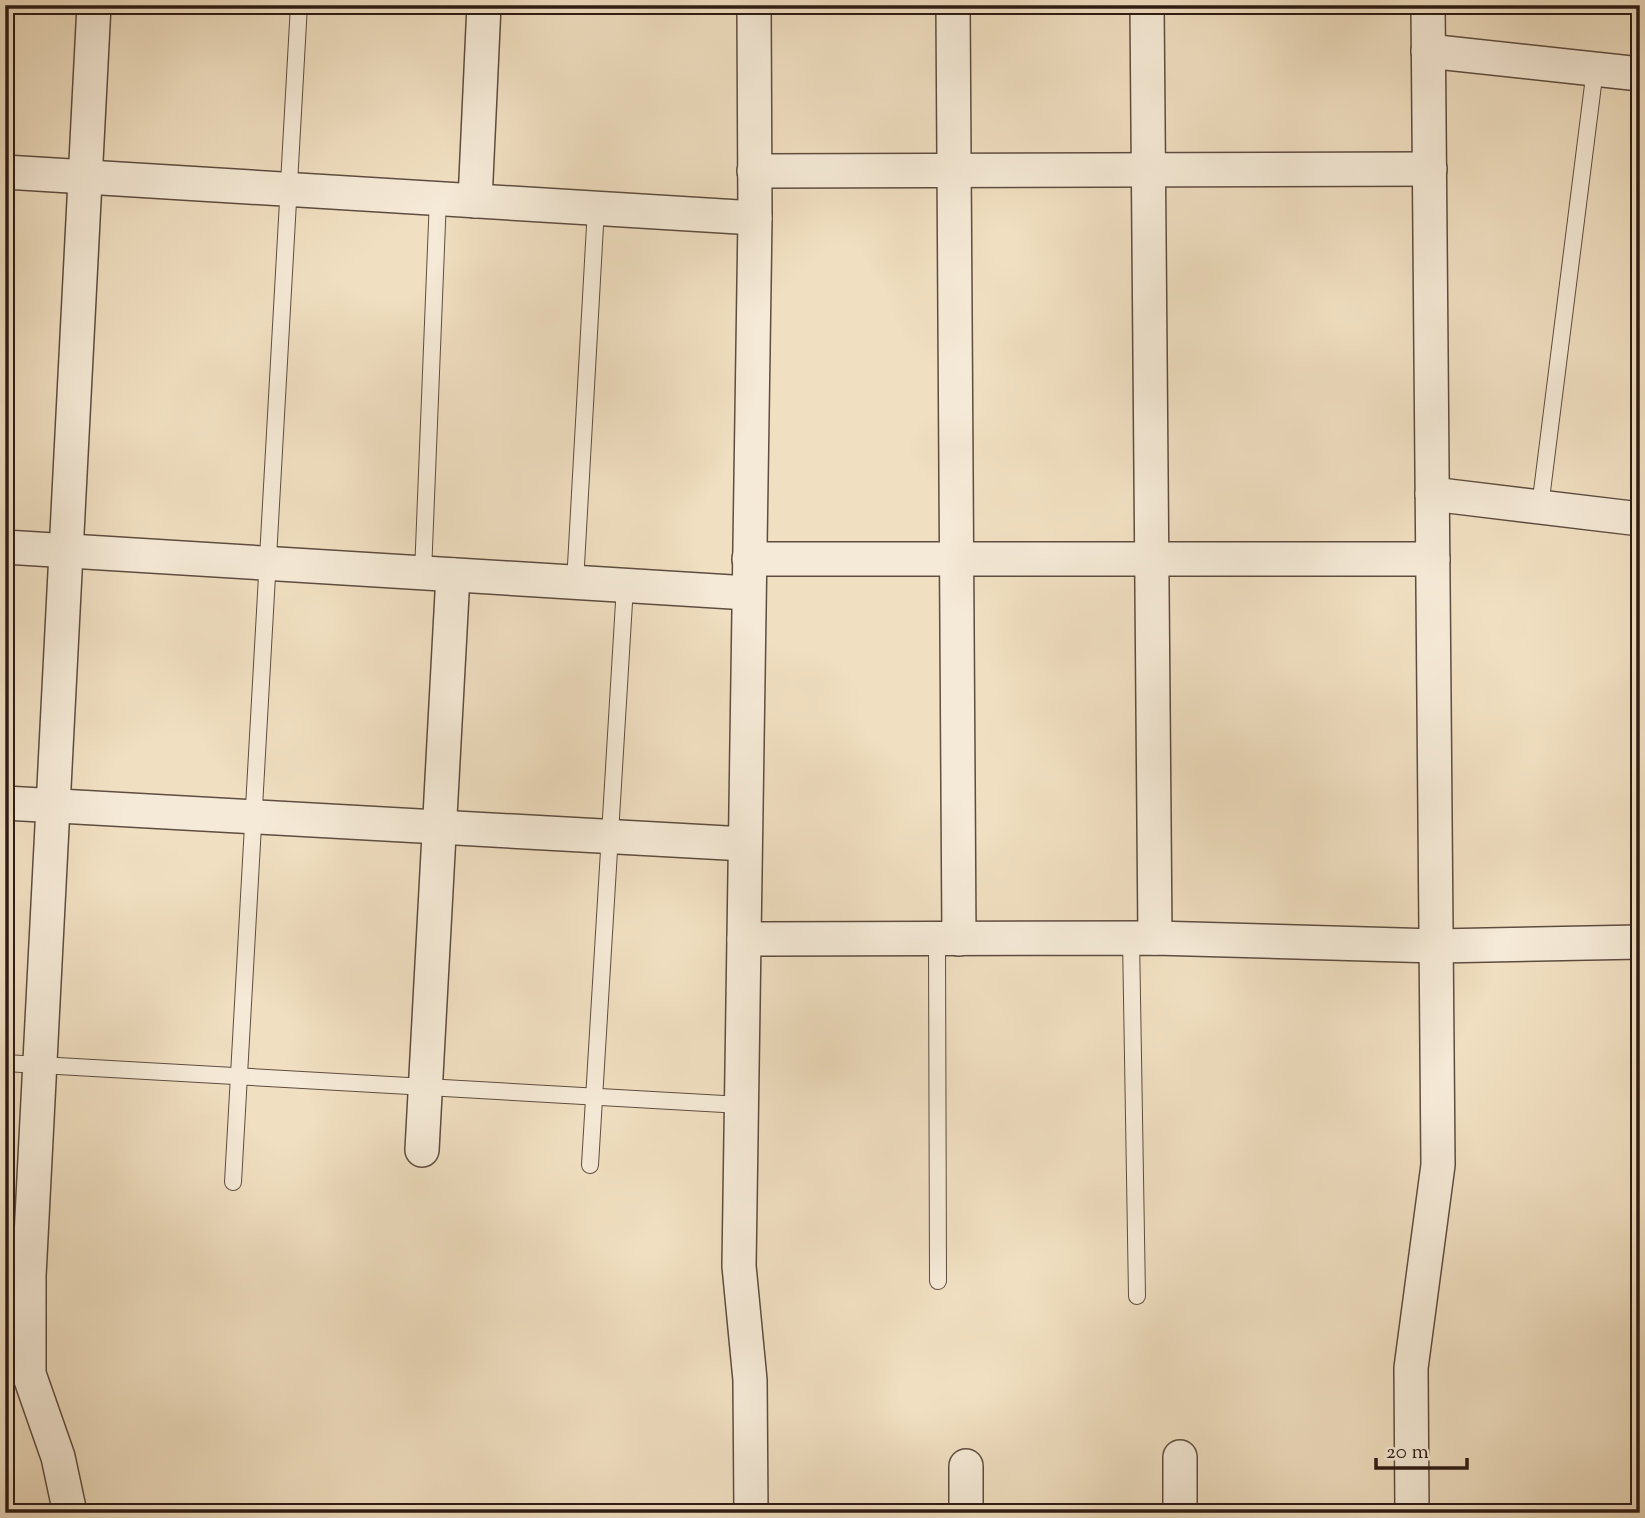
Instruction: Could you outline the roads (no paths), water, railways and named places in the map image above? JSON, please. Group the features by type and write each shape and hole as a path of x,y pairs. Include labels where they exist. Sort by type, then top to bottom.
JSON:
{"street":[{"path":"71,1513 58,1457 29,1374 29,1276 94,5"},
{"path":"475,201 484,5"},
{"path":"751,1513 750,1380 739,1266 755,218 754,5"},
{"path":"948,939 956,559 953,5"},
{"path":"1143,938 1151,559 1147,5"},
{"path":"1412,1513 1411,1368 1438,1165 1428,5"},
{"path":"1428,51 1640,74"},
{"path":"754,171 1430,169"},
{"path":"5,172 755,218"},
{"path":"1432,494 1640,519"},
{"path":"5,547 748,593"},
{"path":"749,559 1433,559"},
{"path":"422,1150 439,827 438,574"},
{"path":"5,803 745,844"},
{"path":"744,939 1143,938 1436,946 1640,942"},
{"path":"1180,1457 1181,1513"},
{"path":"966,1466 967,1513"}],"lane":[{"path":"233,1182 299,5"},
{"path":"1540,507 1595,69"},
{"path":"438,198 438,574"},
{"path":"576,583 596,208"},
{"path":"590,1165 625,586"},
{"path":"1137,1296 1143,938"},
{"path":"938,1282 948,939"},
{"path":"5,1063 741,1105"}]}
